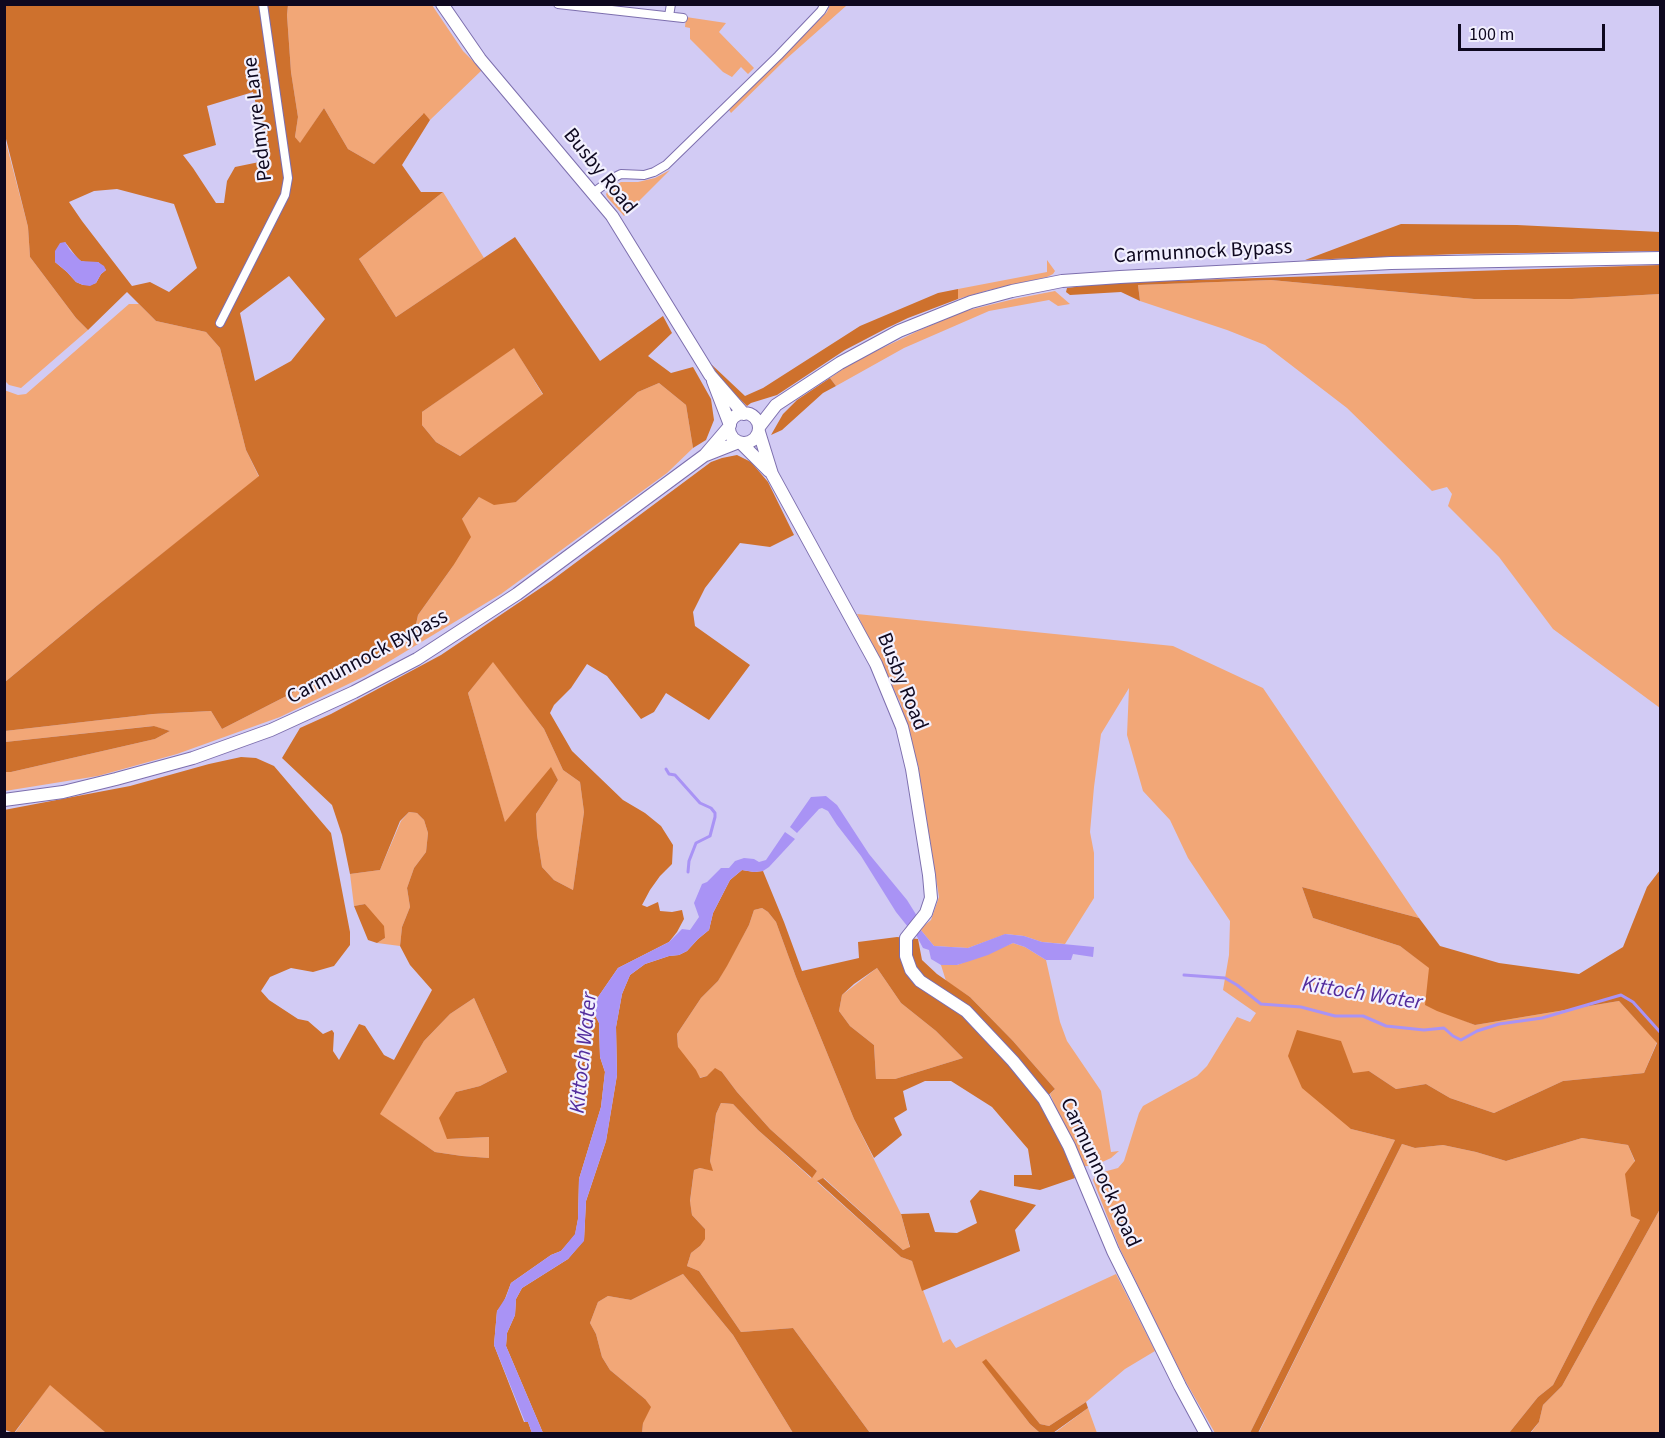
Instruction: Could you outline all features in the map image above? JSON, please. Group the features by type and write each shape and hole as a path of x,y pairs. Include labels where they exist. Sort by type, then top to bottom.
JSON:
{"main road":[{"name":"Busby Road","path":"442,4 480,59 515,103 612,216 710,375 730,426"},
{"name":"Carmunnock Bypass","path":"745,414 776,405 840,363 899,331 971,302 1062,281 1391,263 1660,258"},
{"name":"Busby Road","path":"710,375 745,414"},
{"name":"Carmunnock Bypass","path":"759,429 776,405"},
{"path":"745,414 755,418 759,429 749,443 740,443 731,436 730,426 733,418 745,414"},
{"name":"Carmunnock Bypass","path":"4,800 63,792 193,758 271,730 354,692 417,659 517,594 705,455 730,426"},
{"name":"Busby Road","path":"759,429 772,474 872,656 902,727 912,769 931,898 926,913 910,932"},
{"name":"Busby Road","path":"740,443 772,474"},
{"name":"Carmunnock Bypass","path":"705,455 740,443"},
{"name":"Carmunnock Road","path":"910,932 905,946 906,956 914,975 966,1011 1013,1061 1044,1099 1069,1146 1127,1279 1206,1434"}],"street":[{"name":"Pedmyre Lane","path":"220,322 285,195 288,178 263,4"},
{"path":"558,4 683,18"},
{"path":"669,16 671,4"},
{"path":"593,193 621,174 644,175 666,165 778,56 825,4"}],"shaded area":[{"path":"4,5 259,5 274,112 281,119 266,5 288,5 291,72 298,117 295,137 300,143 324,108 348,149 374,164 424,113 430,120 402,165 421,192 443,192 359,259 396,317 515,237 600,361 663,316 672,333 648,356 671,373 693,367 711,399 714,420 706,440 693,448 686,405 659,383 638,392 516,502 494,505 479,497 462,519 471,537 418,615 413,638 304,687 222,729 211,711 153,714 5,731 5,682 259,476 246,450 220,348 206,332 156,321 127,292 88,330 76,318 30,257 28,227 5,135","holes":["253,92 269,160 235,167 227,181 224,203 216,203 183,155 216,145 207,106","117,189 174,204 197,268 169,292 150,282 132,286 69,202 94,191","65,242 78,259 89,263 98,262 106,270 96,283 83,285 76,282 55,262","289,276 325,319 291,361 255,381 240,313","514,348 543,394 460,456 436,442 422,425 422,412"]},
{"path":"288,5 432,5 463,51 482,70 430,120 423,114 374,164 348,149 324,108 300,144 295,137 298,117 291,72"},
{"path":"830,5 846,6 785,60 731,113 729,110 827,12"},
{"path":"686,17 726,23 719,32 754,68 748,74 741,67 732,77 723,72 690,39 690,28 685,27"},
{"path":"4,135 28,227 30,257 76,318 88,330 21,388 9,385 5,381"},
{"path":"670,170 624,216 607,197 609,189 621,182 638,182 655,178"},
{"path":"443,192 484,258 396,317 359,259"},
{"path":"1401,224 1517,225 1660,232 1660,251 1458,254 1305,260"},
{"path":"65,242 81,261 98,262 104,266 106,270 96,283 90,286 76,282 55,262 55,251 60,243"},
{"path":"1047,260 1055,271 1047,277 958,299 958,289 1047,272"},
{"path":"1660,265 1660,294 1572,299 1474,299 1271,280 1138,285 1140,301 1121,292 1070,295 1066,292 1067,288 1133,282"},
{"path":"1271,280 1474,299 1572,299 1660,294 1660,708 1553,629 1499,557 1448,506 1452,494 1447,487 1432,491 1347,408 1265,345 1140,301 1138,285"},
{"path":"958,289 958,299 887,328 845,350 777,395 747,406 723,383 711,364 745,396 763,388 860,326 938,293"},
{"path":"1055,291 1070,304 1058,306 1049,300 989,311 904,348 836,386 830,378 853,362 961,312"},
{"path":"129,304 139,304 156,321 206,332 220,348 246,450 259,477 5,682 4,390 18,395 26,394"},
{"path":"514,347 543,395 460,456 436,442 422,425 422,412"},
{"path":"830,378 836,386 823,393 782,430 771,435 783,414 797,400"},
{"path":"659,383 686,405 693,448 667,473 501,594 365,676 280,717 177,754 98,776 5,791 5,772 155,739 170,731 153,726 5,742 5,731 153,714 211,711 222,729 304,687 413,638 418,615 453,566 462,519 479,497 516,502 638,392"},
{"path":"737,455 751,462 768,482 794,535 770,547 740,543 705,588 693,612 695,626 750,665 709,720 666,693 654,712 641,719 607,676 587,664 550,713 572,751 623,800 661,826 673,845 672,864 660,876 642,905 647,907 658,902 660,911 682,910 684,919 669,942 618,968 596,1000 595,1015 599,1023 600,1057 605,1072 601,1107 579,1179 578,1219 575,1235 561,1251 551,1255 511,1283 503,1304 497,1311 494,1345 524,1422 528,1422 532,1433 106,1433 50,1385 14,1433 5,1430 4,810 130,786 241,757 256,758 274,766 331,833 350,932 350,945 334,966 313,972 291,968 270,977 261,991 269,1000 298,1019 308,1021 323,1034 332,1030 334,1033 333,1051 339,1060 359,1024 365,1026 384,1055 394,1060 432,990 410,965 400,946 402,927 410,907 407,888 414,868 426,852 428,833 424,820 417,813 409,812 400,821 380,870 350,874 342,835 332,805 282,758 300,728 331,714 441,655 551,581 711,462","holes":["493,662 544,729 563,770 580,782 584,812 573,890 554,880 542,867 536,814 558,780 551,767 505,822 468,693","474,998 507,1072 480,1086 456,1092 439,1118 447,1139 489,1137 489,1158 435,1152 380,1114 424,1041 450,1014"]},
{"path":"857,614 1173,646 1263,688 1419,918 1302,887 1313,918 1400,946 1430,968 1426,1005 1475,1025 1619,1001 1657,1042 1644,1073 1563,1081 1494,1113 1450,1098 1426,1084 1396,1089 1369,1071 1351,1129 1395,1140 1250,1433 1215,1433 1182,1375 1120,1249 1093,1180 1096,1174 1118,1168 1124,1161 1143,1106 1197,1076 1207,1066 1237,1017 1250,1022 1256,1013 1223,990 1229,955 1230,921 1188,858 1170,820 1143,791 1127,735 1129,688 1101,734 1090,832 1094,853 1094,898 1065,944 1042,942 1024,936 1006,934 968,948 934,946 920,929 931,920 939,897 918,765 900,702"},
{"path":"493,661 544,729 563,770 580,782 584,812 573,890 554,880 542,867 536,814 558,780 551,768 505,823 468,693"},
{"path":"154,726 170,731 155,739 5,772 5,742"},
{"path":"826,796 837,805 869,854 907,900 917,916 908,927 828,811 819,809 797,833 790,827 811,797"},
{"path":"409,812 417,813 424,820 428,833 426,852 414,868 407,888 410,907 402,927 400,946 377,943 385,938 365,904 354,906 350,874 380,870 401,821"},
{"path":"785,832 795,839 769,867 763,871 754,872 742,870 730,880 713,913 709,930 687,951 645,964 630,975 622,994 616,1027 617,1075 606,1141 586,1201 584,1241 568,1259 522,1288 516,1299 515,1315 507,1333 506,1346 543,1433 532,1433 528,1422 525,1422 494,1345 497,1311 511,1283 551,1255 561,1251 575,1234 578,1219 579,1179 601,1107 605,1072 600,1057 599,1023 595,1015 596,1000 618,968 669,942 682,929 690,930 699,917 694,903 702,884 721,868 729,868 735,861 744,858 759,862 766,860"},
{"path":"742,870 763,871 802,971 859,958 858,942 897,937 918,939 922,960 937,974 970,997 1055,1089 1041,1102 1060,1140 1075,1178 1040,1190 1014,1186 1014,1175 1032,1175 1028,1149 992,1107 951,1081 925,1081 903,1091 907,1110 894,1118 902,1135 874,1158 854,1119 776,922 762,908 754,910 749,925 718,981 701,998 677,1034 678,1047 700,1078 707,1076 715,1068 722,1072 770,1129 817,1171 812,1178 758,1130 733,1104 721,1103 716,1114 710,1161 713,1171 700,1168 694,1170 690,1201 692,1215 705,1229 705,1239 691,1253 687,1266 699,1271 741,1332 793,1328 870,1433 793,1433 733,1335 683,1274 631,1300 608,1296 598,1302 590,1323 596,1334 602,1357 610,1370 645,1399 651,1407 643,1423 642,1433 543,1433 506,1346 507,1333 515,1315 516,1299 522,1288 568,1259 584,1240 586,1201 606,1141 617,1075 616,1027 622,994 630,975 645,964 687,951 709,930 713,913 730,880","holes":["877,968 901,1003 936,1031 963,1058 895,1079 876,1079 874,1045 850,1026 839,1011 842,995"]},
{"path":"1660,870 1660,1209 1562,1386 1543,1405 1539,1422 1530,1433 1509,1433 1538,1397 1553,1385 1640,1220 1631,1216 1625,1174 1635,1161 1628,1145 1582,1138 1506,1161 1443,1145 1415,1148 1402,1144 1258,1433 1250,1433 1395,1140 1351,1129 1302,1088 1288,1056 1297,1030 1341,1041 1353,1073 1369,1071 1396,1089 1426,1084 1450,1098 1494,1113 1563,1081 1644,1073 1657,1043 1619,1001 1475,1025 1437,1011 1425,1005 1429,968 1400,946 1313,918 1302,887 1419,918 1440,946 1499,963 1579,974 1623,947 1647,887"},
{"path":"365,904 384,926 385,938 377,943 368,940 354,906"},
{"path":"762,908 776,922 854,1119 901,1214 910,1248 903,1250 824,1178 817,1182 901,1257 912,1261 943,1343 950,1339 956,1348 1116,1274 1155,1351 1125,1369 1086,1402 1049,1426 1040,1424 986,1360 983,1362 1030,1424 1040,1433 870,1433 793,1328 741,1332 699,1271 687,1266 691,1253 700,1246 705,1229 692,1215 690,1202 694,1170 700,1168 712,1170 710,1161 716,1114 721,1103 733,1104 811,1178 817,1171 770,1129 722,1072 699,1078 678,1048 677,1034 701,998 718,981 749,925 754,910"},
{"path":"920,929 934,946 968,948 1005,934 1024,936 1042,942 1094,947 1093,957 1073,954 1071,960 1046,960 1025,947 1013,943 988,955 957,965 941,965 931,959 929,950 923,948 915,933"},
{"path":"1013,943 1025,947 1046,960 1060,1022 1067,1041 1101,1091 1111,1152 1119,1151 1098,1164 1081,1167 1050,1094 1055,1089 970,997 946,981 941,965 957,965"},
{"path":"877,968 901,1003 936,1031 963,1058 895,1079 876,1079 874,1045 850,1026 839,1011 842,995"},
{"path":"474,998 507,1072 480,1086 456,1092 447,1139 489,1137 489,1158 435,1152 379,1114 424,1041 450,1014"},
{"path":"1582,1138 1628,1145 1635,1162 1640,1220 1553,1385 1538,1397 1509,1433 1258,1434 1402,1144 1415,1148 1443,1145 1506,1161"},
{"path":"823,1178 903,1250 910,1247 901,1214 929,1213 935,1232 957,1233 977,1223 970,1201 980,1190 1036,1205 1015,1230 1020,1251 922,1291 912,1261 901,1257 817,1181"},
{"path":"1660,1209 1660,1433 1530,1434 1539,1422 1543,1405 1562,1386"},
{"path":"683,1274 733,1335 793,1433 642,1433 645,1399 610,1370 602,1357 596,1334 590,1323 598,1302 608,1296 631,1300"},
{"path":"986,1359 1040,1424 1049,1426 1086,1402 1088,1408 1053,1433 1040,1433 1030,1424 982,1362"},
{"path":"50,1384 106,1433 14,1434"},
{"path":"1088,1408 1097,1433 1053,1434"}],"waterway":[{"path":"666,769 669,774 675,775 700,803 711,808 715,813 710,836 696,843 689,861 688,872"},
{"name":"Kittoch Water","path":"1184,975 1225,978 1261,1004 1301,1007 1335,1016 1363,1016 1386,1026 1424,1030 1444,1028 1461,1040 1477,1031 1499,1024 1542,1018 1621,995 1633,1002 1660,1032"}]}
